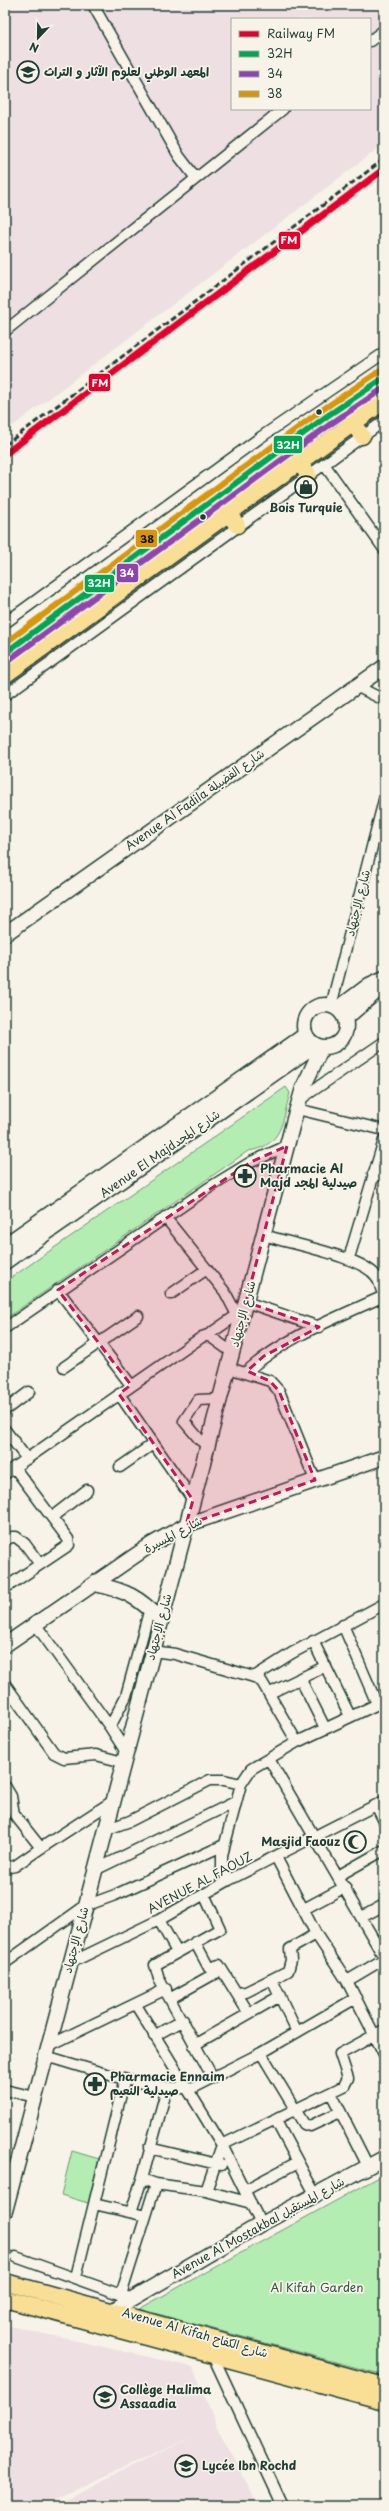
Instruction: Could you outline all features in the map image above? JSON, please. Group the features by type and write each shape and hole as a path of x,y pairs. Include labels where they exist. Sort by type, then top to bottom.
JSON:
{"main road":[{"path":"5,653 327,416 384,378"},
{"path":"5,675 233,519 298,461 358,430 383,405"},
{"path":"298,461 308,474"},
{"name":"Avenue Al Kifah شارع الكفاح","path":"5,2282 113,2310 384,2386"},
{"name":"Avenue Al Kifah شارع الكفاح","path":"5,2298 213,2356 384,2401"}],"street":[{"path":"92,5 179,156 195,177"},
{"path":"371,40 384,30"},
{"path":"5,331 195,177 281,110"},
{"path":"5,623 261,436 384,353"},
{"path":"5,695 233,519 324,464 358,430 384,421"},
{"path":"324,464 384,549"},
{"name":"Avenue Al Fadila شارع الفضيلة","path":"5,934 384,667"},
{"path":"356,686 384,700"},
{"name":"شارع الإجتهاد","path":"338,1011 384,800"},
{"path":"338,1011 369,985 384,978"},
{"path":"338,1011 345,1033 341,1040 329,1047 314,1042 303,1027 309,1012 319,1006 338,1011 375,993 384,982"},
{"name":"شارع الإجتهاد","path":"5,2211 186,1525 221,1399 242,1311 264,1235 314,1042"},
{"name":"Avenue El Majdشارع المجد","path":"5,1245 314,1042"},
{"name":"Avenue El Majdشارع المجد","path":"5,1262 314,1042"},
{"path":"298,1105 384,1042"},
{"path":"298,1105 384,1130"},
{"path":"349,1258 384,1140"},
{"path":"5,1328 165,1217 251,1162 287,1146"},
{"path":"373,1174 384,1176"},
{"path":"165,1217 224,1292 242,1311 319,1326"},
{"path":"246,1372 264,1356 319,1326 384,1296 380,1274 349,1258 264,1235"},
{"path":"171,1294 207,1269"},
{"path":"58,1290 131,1385"},
{"path":"5,1474 131,1385 242,1311"},
{"path":"64,1367 138,1316"},
{"path":"208,1335 233,1353"},
{"path":"229,1368 246,1372 270,1381 279,1391 315,1480"},
{"path":"5,1410 29,1392"},
{"path":"118,1394 193,1500"},
{"path":"208,1446 200,1440 184,1421 198,1400 221,1399"},
{"path":"5,1430 27,1459"},
{"path":"120,1467 153,1444"},
{"name":"شارع المسيرة","path":"5,1645 152,1544 186,1525 384,1457"},
{"path":"5,1588 39,1563 69,1545 68,1539 14,1468"},
{"path":"52,1517 87,1490"},
{"path":"5,1540 14,1537 19,1539 39,1563"},
{"path":"94,1584 131,1594 150,1608 161,1620"},
{"path":"254,1677 313,1641 384,1604"},
{"path":"110,1727 126,1696 150,1608"},
{"path":"229,1880 221,1864 224,1845 241,1784 250,1769 297,1742 381,1702 344,1624"},
{"path":"36,1625 110,1727 125,1757"},
{"path":"313,1641 350,1716"},
{"path":"153,1652 175,1654 254,1677 262,1682 270,1693 297,1742"},
{"path":"270,1693 326,1666"},
{"path":"300,1678 325,1728"},
{"path":"5,1684 54,1753 64,1758 96,1755 125,1757"},
{"path":"269,1759 345,1886 384,1958 348,1981"},
{"path":"105,1830 130,1821 210,1780 224,1780 241,1784"},
{"path":"5,1786 11,1796 14,1814 42,1848"},
{"path":"5,1868 15,1866 113,1801"},
{"path":"95,1870 236,1802"},
{"path":"380,1803 384,1821"},
{"name":"AVENUE AL FAOUZ","path":"70,1963 159,1920 229,1880 380,1803"},
{"path":"5,1963 85,1906 115,1895 224,1845"},
{"path":"338,1876 384,1850"},
{"path":"276,1857 316,1934 348,1981 384,2054"},
{"path":"304,1909 345,1886"},
{"path":"204,1894 220,1929 155,1965 159,1979 171,1998 194,2045 213,2078"},
{"path":"362,1916 384,1904"},
{"path":"159,1920 177,1952"},
{"path":"237,1993 246,1992 288,1971 292,1960 290,1949 316,1934"},
{"path":"195,1942 208,1967 211,1969 219,1965 248,2012"},
{"path":"171,1998 222,1969"},
{"path":"272,1980 297,2032"},
{"path":"47,2051 166,1989"},
{"path":"194,2045 248,2012 280,1996"},
{"path":"47,2051 125,2078 167,2088 194,2088 261,2053 356,1998"},
{"path":"136,2005 186,2089 222,2145 261,2224"},
{"path":"154,2036 183,2020"},
{"path":"206,2191 222,2145 331,2093 348,2082 348,2072 340,2054 374,2034 384,2030"},
{"path":"261,2053 307,2126 340,2112"},
{"path":"76,2277 125,2078"},
{"path":"131,2212 142,2179 149,2148 167,2088"},
{"path":"5,2090 35,2097"},
{"path":"331,2093 340,2112 379,2162"},
{"path":"275,2119 315,2194"},
{"path":"149,2148 215,2164 232,2166"},
{"path":"245,2190 298,2162"},
{"name":"Avenue Al Mostakbal شارع المستقبل","path":"113,2310 127,2297 315,2194 379,2162"},
{"path":"142,2179 156,2184 206,2191 251,2203"},
{"path":"138,2318 127,2297 146,2216 156,2184"},
{"path":"94,2204 146,2216"},
{"path":"16,2258 76,2277 127,2297"},
{"path":"213,2356 283,2506"}],"highlighted area":[{"path":"287,1146 246,1302 319,1327 264,1356 247,1371 270,1381 279,1391 315,1480 186,1525 193,1500 119,1394 131,1385 58,1290 251,1162"}],"shaded area":[{"path":"5,5 384,5 384,144 5,432"},
{"name":"Collège Halima Assaadia","path":"5,2325 193,2367 217,2427 259,2506 50,2506 195,2436 38,2506 5,2506"}],"green space":[{"path":"286,1087 290,1093 282,1122 275,1138 268,1144 248,1151 5,1319 5,1282"},
{"path":"72,2151 99,2159 88,2203 61,2195"},
{"name":"Al Kifah Garden","path":"381,2176 384,2178 384,2375 139,2309"}],"railway":[{"path":"5,445 384,159"}],"rail line":[{"name":"FM","path":"5,454 384,169"}],"transit line":[{"name":"38","path":"5,643 322,410 380,371"},
{"name":"32H","path":"5,653 327,416 384,378"},
{"name":"34","path":"10,659 332,423 384,388"}],"place":[{"name":"المعهد الوطني لعلوم الآثار و التراث","path":"28,72"},
{"name":"Bois Turquie","path":"306,487"},
{"name":"Pharmacie Al Majd صيدلية المجد","path":"245,1176"},
{"name":"Masjid Faouz","path":"355,1842"},
{"name":"Pharmacie Ennaim صيدلية النعيم","path":"95,2084"},
{"name":"Collège Halima Assaadia","path":"105,2397"},
{"name":"Lycée Ibn Rochd","path":"186,2466"}]}
